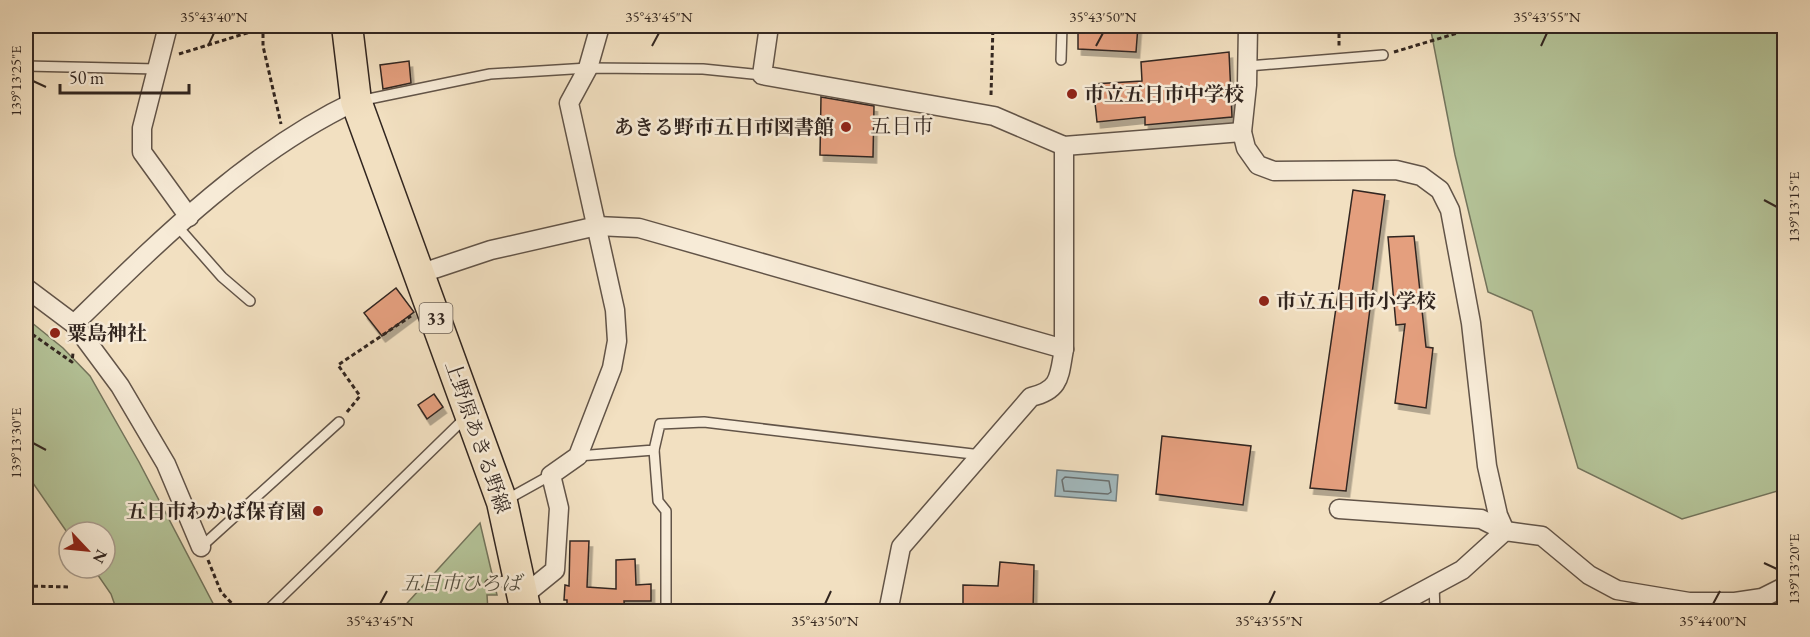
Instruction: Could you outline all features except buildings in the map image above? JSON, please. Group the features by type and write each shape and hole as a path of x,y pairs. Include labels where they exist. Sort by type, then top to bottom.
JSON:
{"main road":[{"name":"上野原あきる野線","path":"347,26 356,101 502,502 523,595"}],"street":[{"path":"168,26 142,128 142,152 183,222"},
{"path":"523,595 555,570 559,508 551,474 578,456 612,368 617,341 615,310 570,103 588,68 600,26"},
{"path":"769,26 762,75 994,116 1064,146 1242,132"},
{"path":"1248,26 1248,66 1242,132 1246,148 1258,165 1274,171 1396,171 1421,176 1440,189 1450,210 1472,324 1487,466 1498,515 1505,531"},
{"path":"74,324 154,246 284,140 356,101"},
{"path":"888,612 901,547 1031,397 1047,393 1059,380 1064,349 1064,146"},
{"path":"419,274 491,250 597,226 639,228 1064,349"},
{"path":"26,288 74,324 120,386 166,464 201,547"},
{"path":"1339,509 1481,519 1505,531 1542,536 1588,575 1617,590 1737,607 1785,586"},
{"path":"1384,612 1462,570 1505,531"}],"lane":[{"path":"1061,60 1062,26"},
{"path":"1248,66 1383,55"},
{"path":"26,66 159,65"},
{"path":"356,101 490,74 588,68 703,69 762,75"},
{"path":"183,222 222,278 250,301"},
{"path":"266,612 471,412"},
{"path":"201,547 339,422"},
{"path":"666,612 666,511 658,501 654,450 660,424 704,422 981,455"},
{"path":"578,456 654,450"},
{"path":"502,502 551,474"},
{"path":"490,584 523,595"},
{"path":"1434,585 1435,612"}],"path":[{"path":"991,95 993,26"},
{"path":"1339,26 1339,58"},
{"path":"1383,55 1481,26"},
{"path":"159,65 263,27 263,46 284,140"},
{"path":"339,422 360,396 339,365 430,303"},
{"path":"26,330 72,362 74,324"},
{"path":"201,547 221,592 240,612"},
{"path":"26,586 70,587"}],"green space":[{"path":"1430,26 1784,26 1784,489 1682,519 1578,468 1532,311 1488,292 1455,155"},
{"path":"26,318 63,348 90,376 139,462 217,611 117,611 111,594 101,580 117,580 117,520 59,520 26,473"},
{"name":"五日市ひろば","path":"480,523 497,595 487,595 488,611 399,612"}],"water":[{"path":"1057,470 1118,475 1116,501 1055,496"}],"place":[{"name":"市立五日市中学校","path":"1072,94"},
{"name":"あきる野市五日市図書館","path":"846,127"},
{"name":"市立五日市小学校","path":"1264,301"},
{"name":"粟島神社","path":"55,333"},
{"name":"五日市わかば保育園","path":"318,511"}],"district":[{"name":"五日市","path":"902,125"}]}
